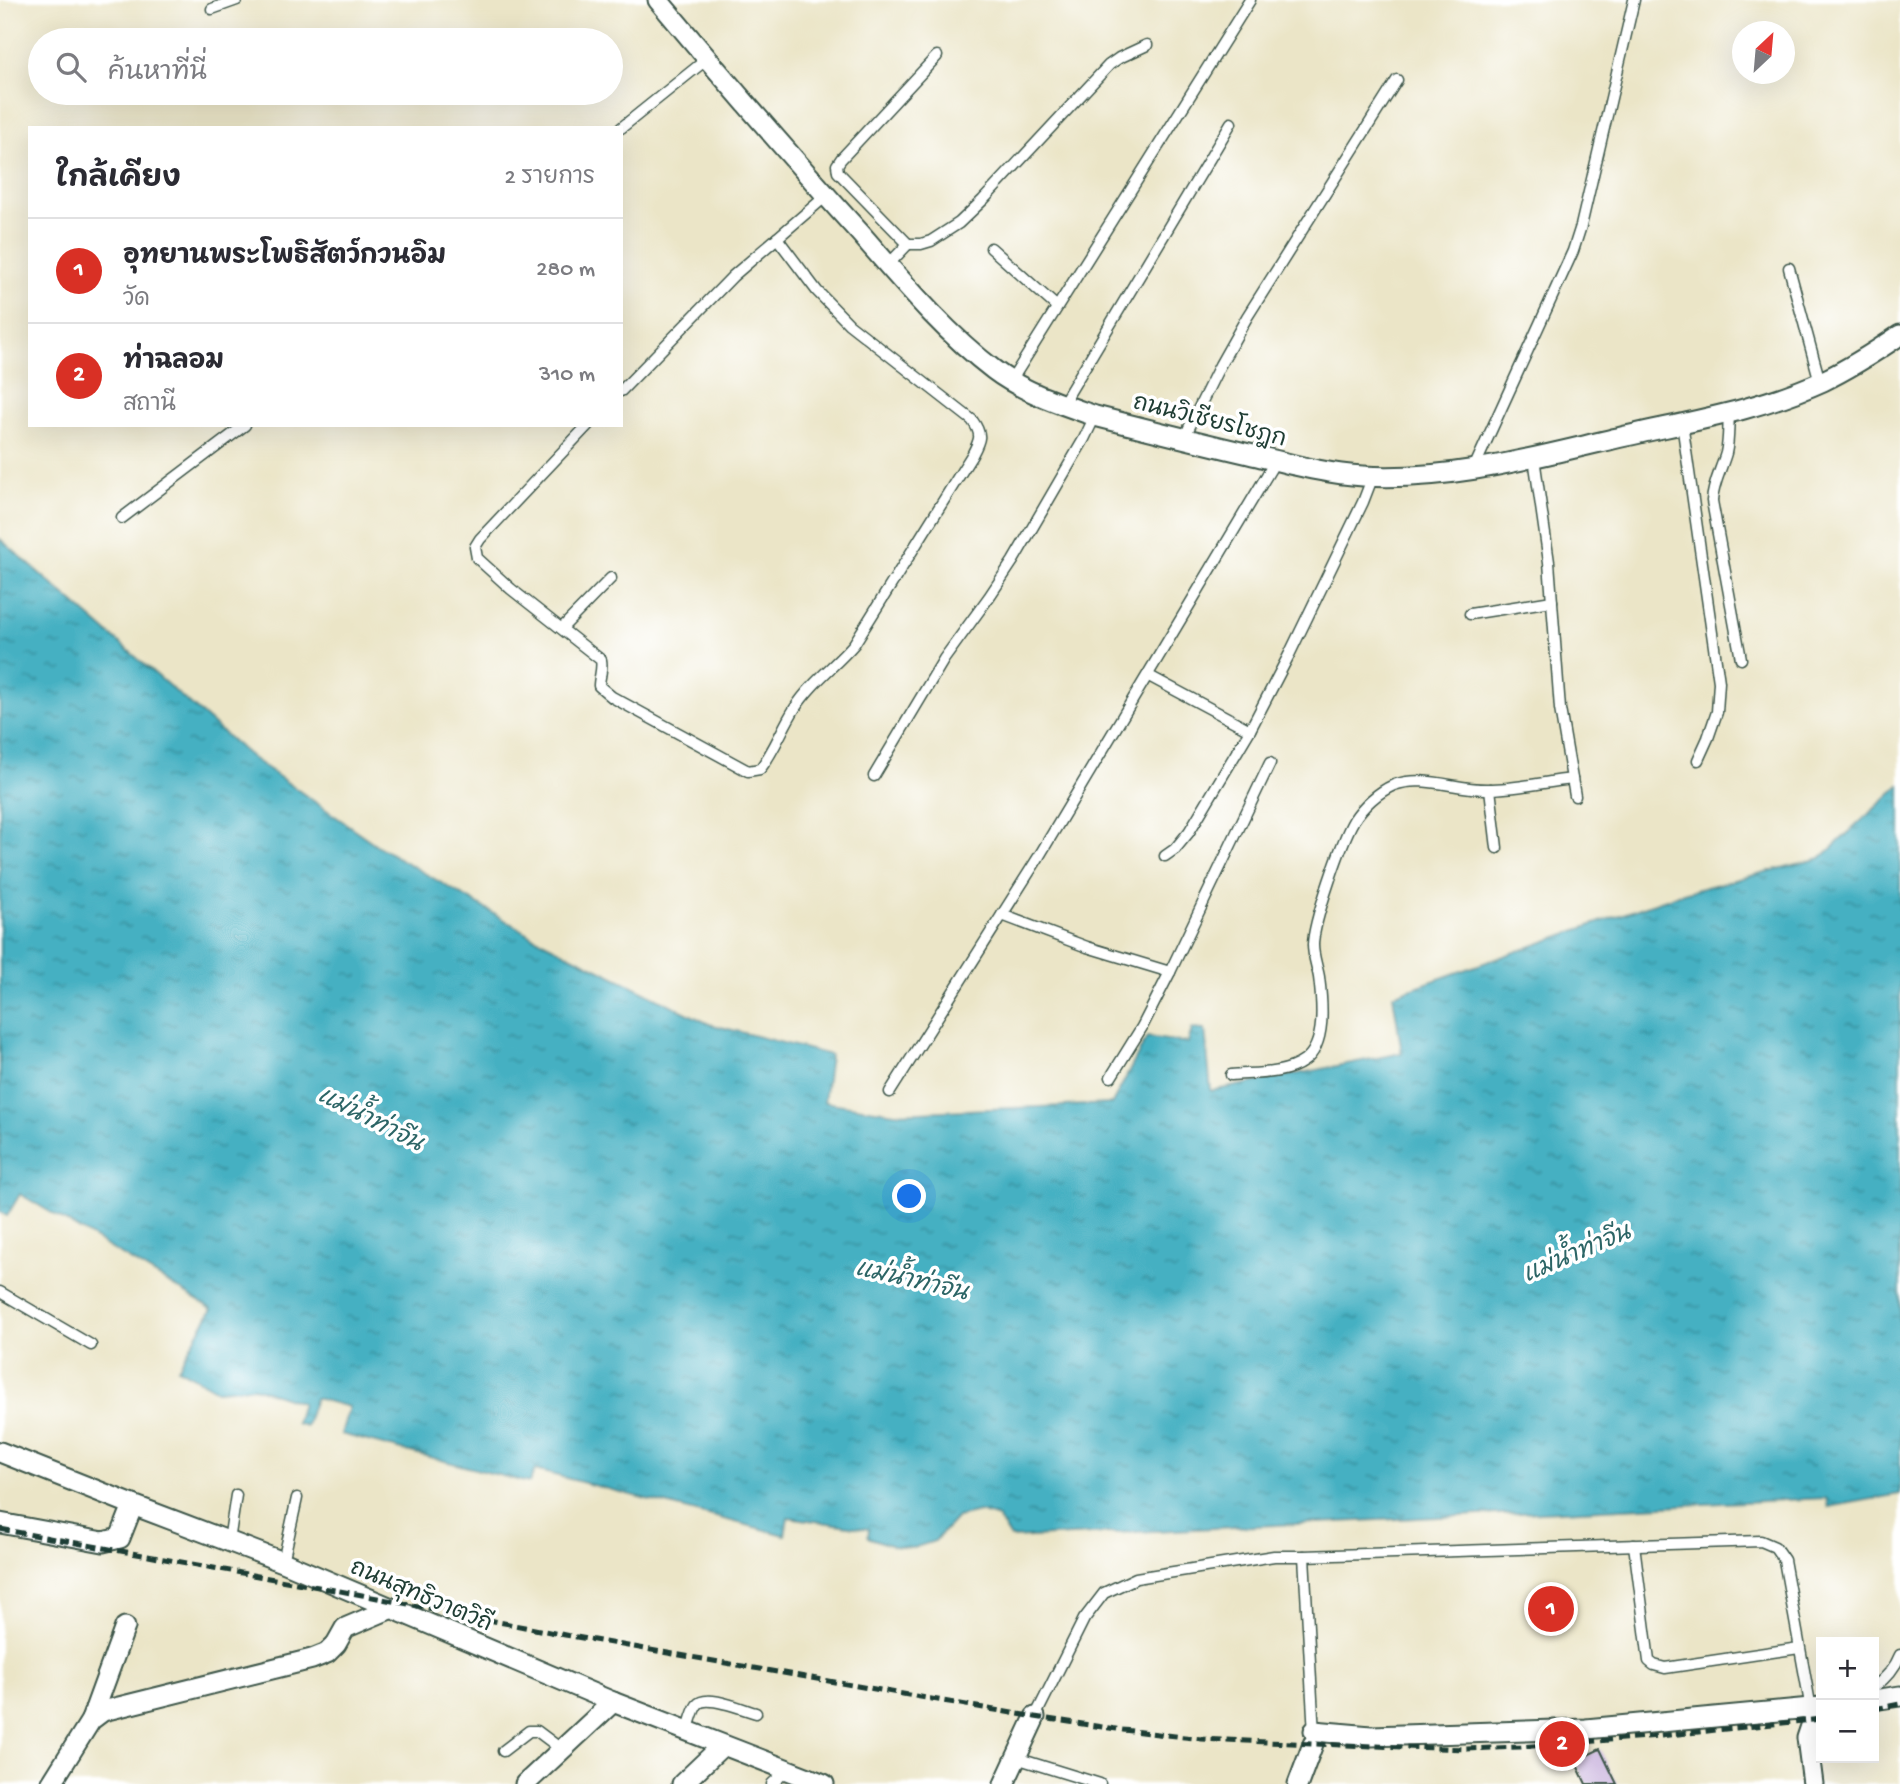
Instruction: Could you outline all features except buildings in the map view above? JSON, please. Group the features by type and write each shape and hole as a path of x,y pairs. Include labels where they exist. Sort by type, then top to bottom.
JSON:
{"street":[{"name":"ถนนวิเชียรโชฎก","path":"658,0 826,196 930,312 964,345 1011,381 1062,405 1095,416 1323,471 1373,476 1410,476 1473,470 1729,414 1820,382 1900,335"},
{"name":"ถนนสุทธิวาตวิถี","path":"0,1452 283,1562 613,1702 824,1784"},
{"path":"0,1523 103,1542 120,1538 134,1505"},
{"path":"91,1720 103,1711 115,1707 312,1659 327,1653 345,1628 392,1608"},
{"path":"51,1784 91,1720 125,1628"},
{"path":"1879,1699 1900,1696"},
{"path":"525,1784 613,1702"},
{"path":"1298,1784 1313,1738 1587,1729 1815,1712 1807,1738 1813,1784"},
{"path":"1004,1784 1035,1717"},
{"path":"682,1784 722,1746"}],"lane":[{"path":"212,9 237,0"},
{"path":"1011,381 1250,0"},
{"path":"1473,470 1573,251 1634,0"},
{"path":"937,56 837,166 838,172 908,244 931,241 959,223 1109,65 1147,45"},
{"path":"623,126 707,59"},
{"path":"1184,439 1247,317 1397,80"},
{"path":"1062,405 1231,123"},
{"path":"623,389 733,276 826,196"},
{"path":"586,427 480,538 475,547 477,558 511,589 601,660 599,685 612,697 748,771 760,769 796,707 829,668 854,644 972,455 980,436 972,420 849,324 817,291 777,238"},
{"path":"888,265 908,244"},
{"path":"991,248 1057,307"},
{"path":"1789,268 1820,382"},
{"path":"1729,414 1727,449 1714,485 1712,501 1741,659"},
{"path":"874,776 944,659 1013,561 1095,416"},
{"path":"1682,423 1718,682 1717,712 1698,760"},
{"path":"122,518 242,427"},
{"path":"1535,458 1552,601 1560,709 1575,796"},
{"path":"890,1092 1149,676 1276,460"},
{"path":"1166,856 1189,832 1250,730 1289,655 1373,476"},
{"path":"562,628 611,578"},
{"path":"1470,614 1552,601"},
{"path":"1149,676 1250,730"},
{"path":"1111,1077 1142,1027 1170,972 1270,763"},
{"path":"1231,1075 1291,1068 1305,1061 1314,1048 1322,1020 1313,945 1316,923 1354,821 1367,804 1380,793 1406,782 1490,789 1572,779"},
{"path":"1490,789 1497,848"},
{"path":"1002,915 1087,947 1170,972"},
{"path":"0,1292 91,1345"},
{"path":"229,1541 236,1495"},
{"path":"283,1562 297,1498"},
{"path":"1035,1717 1084,1619 1104,1593 1136,1577 1274,1556 1761,1541 1775,1547 1784,1560 1799,1648 1815,1712"},
{"path":"1634,1545 1649,1661 1654,1665 1665,1668 1799,1648"},
{"path":"1304,1556 1313,1738"},
{"path":"1879,1682 1897,1663 1900,1655"},
{"path":"687,1732 696,1706 702,1701 710,1700 756,1713"},
{"path":"503,1751 533,1730 561,1749"},
{"path":"1016,1758 1100,1784"},
{"path":"772,1784 787,1770"}],"water":[{"name":"แม่น้ำท่าจีน","path":"0,539 252,758 378,846 534,937 709,1024 830,1055 824,1102 895,1113 1112,1104 1147,1037 1188,1043 1192,1029 1205,1030 1211,1091 1402,1053 1393,995 1683,893 1821,858 1900,785 1900,1494 1828,1507 1826,1498 1011,1538 998,1518 979,1512 957,1517 935,1541 913,1548 893,1546 868,1537 869,1529 788,1517 785,1535 535,1470 529,1483 341,1434 349,1407 315,1398 306,1426 296,1423 302,1403 254,1387 217,1390 178,1368 212,1309 20,1194 7,1216 0,1212"}],"railway":[{"path":"0,1529 565,1635 1035,1717 1202,1739 1466,1749 1660,1736 1816,1720"},
{"path":"1879,1708 1900,1704"}],"place":[{"name":"อุทยานพระโพธิสัตว์กวนอิม","path":"1551,1609"},
{"name":"ท่าฉลอม","path":"1562,1744"}]}
